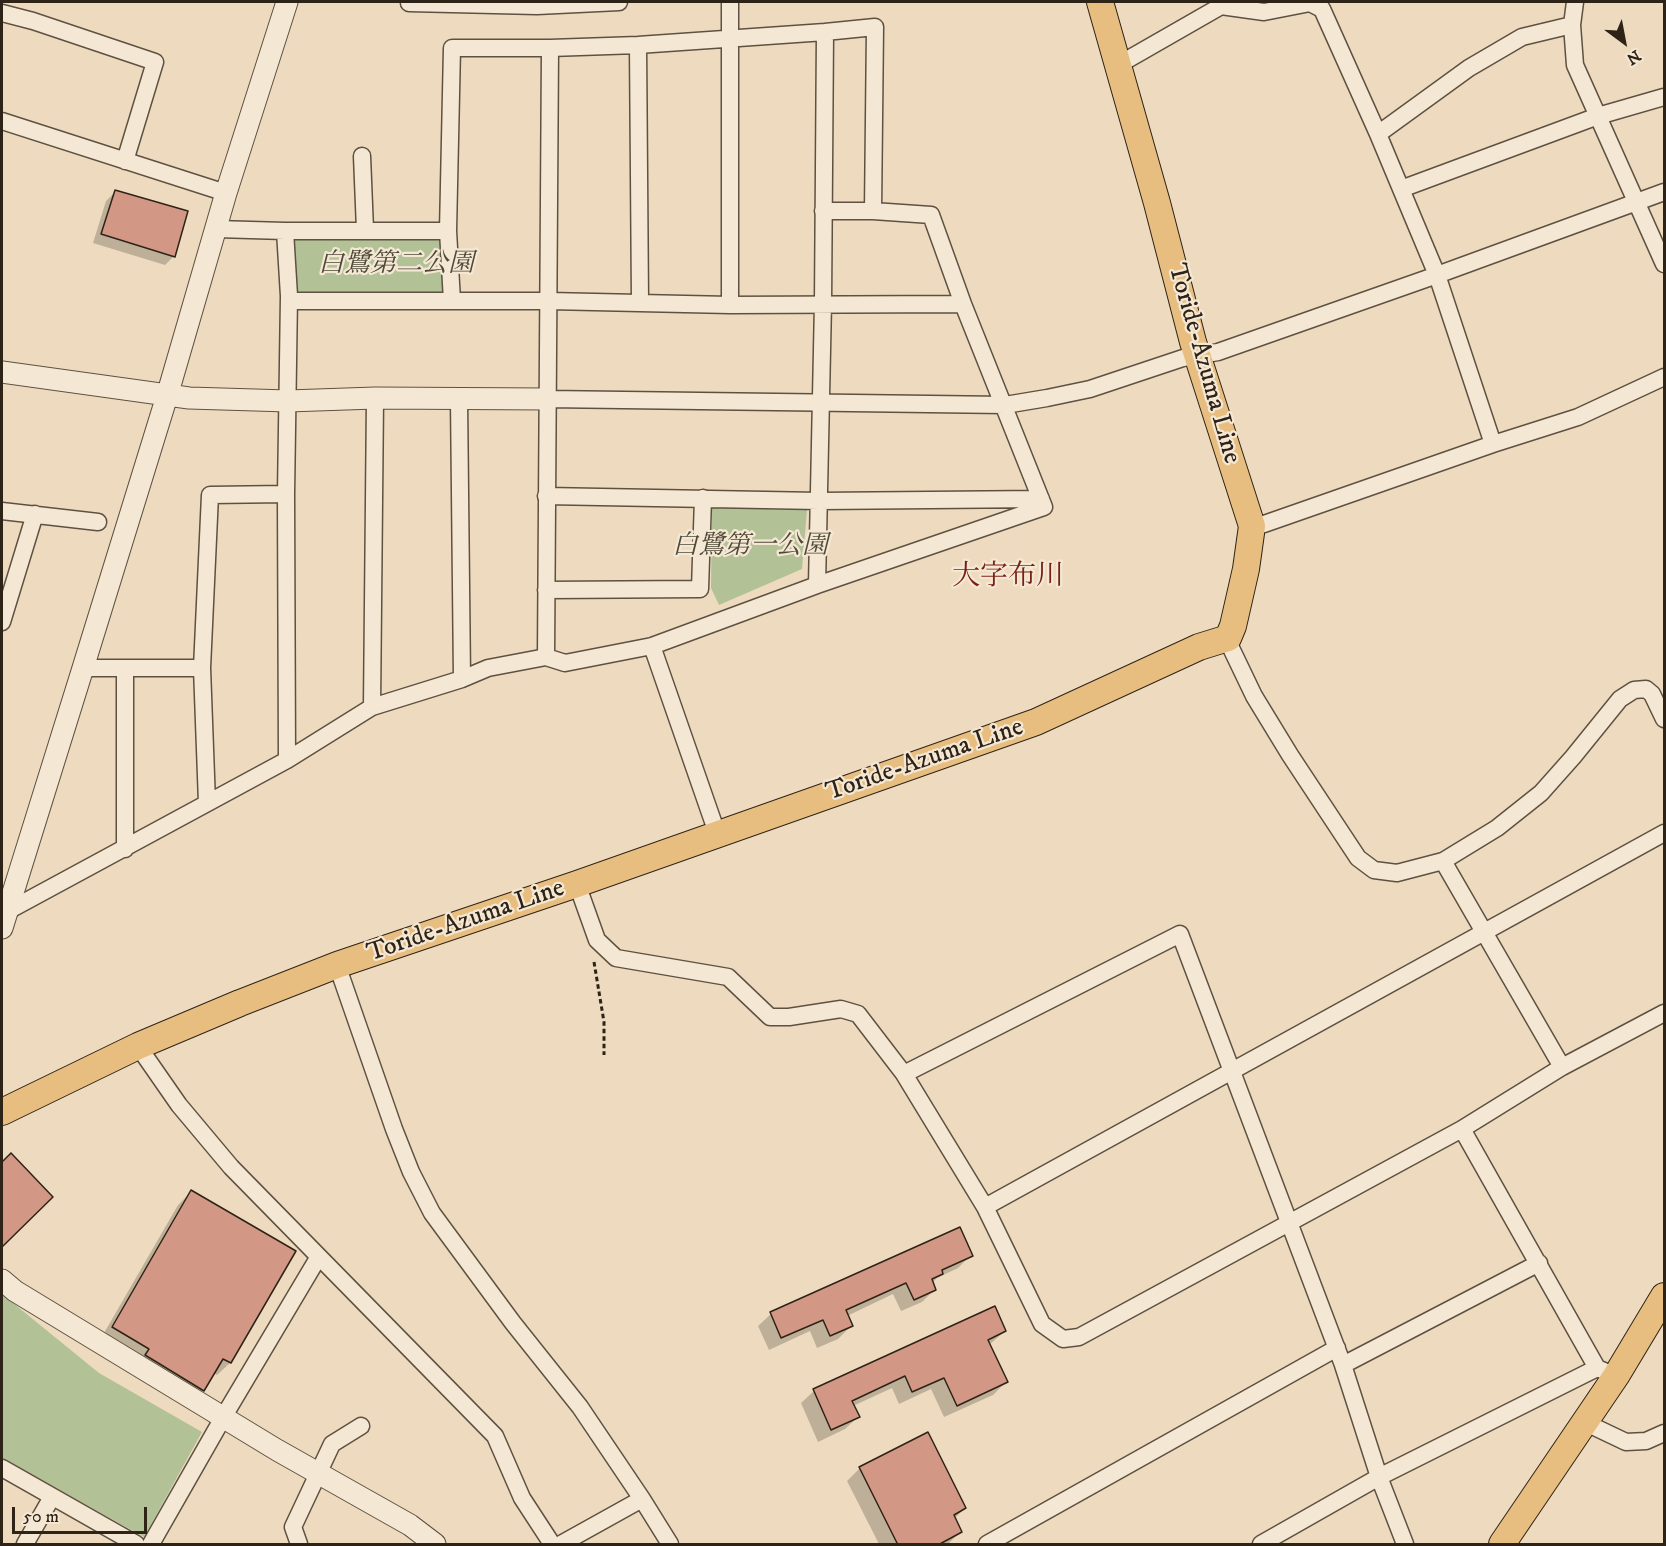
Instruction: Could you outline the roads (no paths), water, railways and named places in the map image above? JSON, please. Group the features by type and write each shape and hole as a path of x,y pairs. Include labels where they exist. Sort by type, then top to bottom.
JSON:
{"main road":[{"name":"Toride-Azuma Line","path":"2,1112 138,1046 337,965 577,884 1036,722 1199,647 1228,638 1233,626 1246,569 1252,526 1197,355 1100,2"},
{"path":"1502,1545 1584,1422 1606,1372 1665,1296"}],"street":[{"path":"4,920 167,396 284,2"},
{"path":"409,3 537,6 619,2"},
{"path":"730,2 730,305"},
{"path":"1575,2 1572,25 1575,65 1665,264"},
{"path":"1118,65 1221,6 1264,12 1310,3 1323,9 1437,275 1493,444"},
{"path":"2,13 33,21 155,62 125,161"},
{"path":"1378,134 1469,68 1522,37 1572,25"},
{"path":"452,301 448,231 452,48 638,45 874,27 873,210"},
{"path":"817,585 823,303 825,32"},
{"path":"638,45 640,303"},
{"path":"546,657 550,48"},
{"path":"1401,189 1598,116 1665,97"},
{"path":"2,121 226,193"},
{"path":"362,156 365,230"},
{"path":"2,372 167,396 288,400 547,399 1005,405 1090,389 1183,358 1218,352 1665,192"},
{"path":"4,920 125,849 287,760 372,707 462,679 488,668 546,657 565,663 652,646 817,585 1044,507 963,304 931,215 873,210 823,211"},
{"path":"216,229 448,231"},
{"path":"285,231 289,302 286,494 287,760"},
{"path":"289,302 963,304"},
{"path":"1252,526 1264,524 1493,444 1578,417 1665,377"},
{"path":"372,707 375,398"},
{"path":"459,399 462,679"},
{"path":"207,803 202,668 210,495 286,494"},
{"path":"546,496 819,501 1041,499"},
{"path":"546,590 700,590 703,498"},
{"path":"2,511 98,522"},
{"path":"3,615 34,514"},
{"path":"1228,638 1254,696 1358,858 1374,870 1397,873 1443,861 1497,828 1541,793 1620,699 1634,690 1646,689 1652,694 1665,719"},
{"path":"652,646 717,833"},
{"path":"83,668 202,668"},
{"path":"125,668 125,849"},
{"path":"985,1207 1665,833"},
{"path":"1443,861 1562,1067"},
{"path":"577,884 597,940 616,958 728,977 770,1017 789,1017 841,1009 858,1014 904,1074 985,1207 1042,1324 1064,1339 1079,1337 1462,1129 1562,1067 1665,1013"},
{"path":"904,1074 1180,934 1337,1348 1379,1477 1405,1545"},
{"path":"337,965 398,1140 411,1173 432,1213 513,1323 580,1407 670,1545"},
{"path":"138,1046 179,1105 231,1167 495,1436 522,1498 552,1545"},
{"path":"1261,1545 1379,1477 1606,1372 1539,1263 1462,1129"},
{"path":"151,1545 318,1258"},
{"path":"1343,1365 1539,1263"},
{"path":"2,1280 15,1291 318,1473 410,1525 435,1545"},
{"path":"987,1545 1337,1348"},
{"path":"1584,1422 1626,1442 1646,1442 1665,1433"},
{"path":"299,1545 293,1527 332,1444 361,1426"},
{"path":"2,1468 136,1545"},
{"path":"25,1545 52,1497"},
{"path":"561,1545 642,1499"}],"district":[{"name":"大字布川","path":"1008,578"}],"park label":[{"name":"白鷺第二公園","path":"396,266"},
{"name":"白鷺第一公園","path":"750,548"}]}
